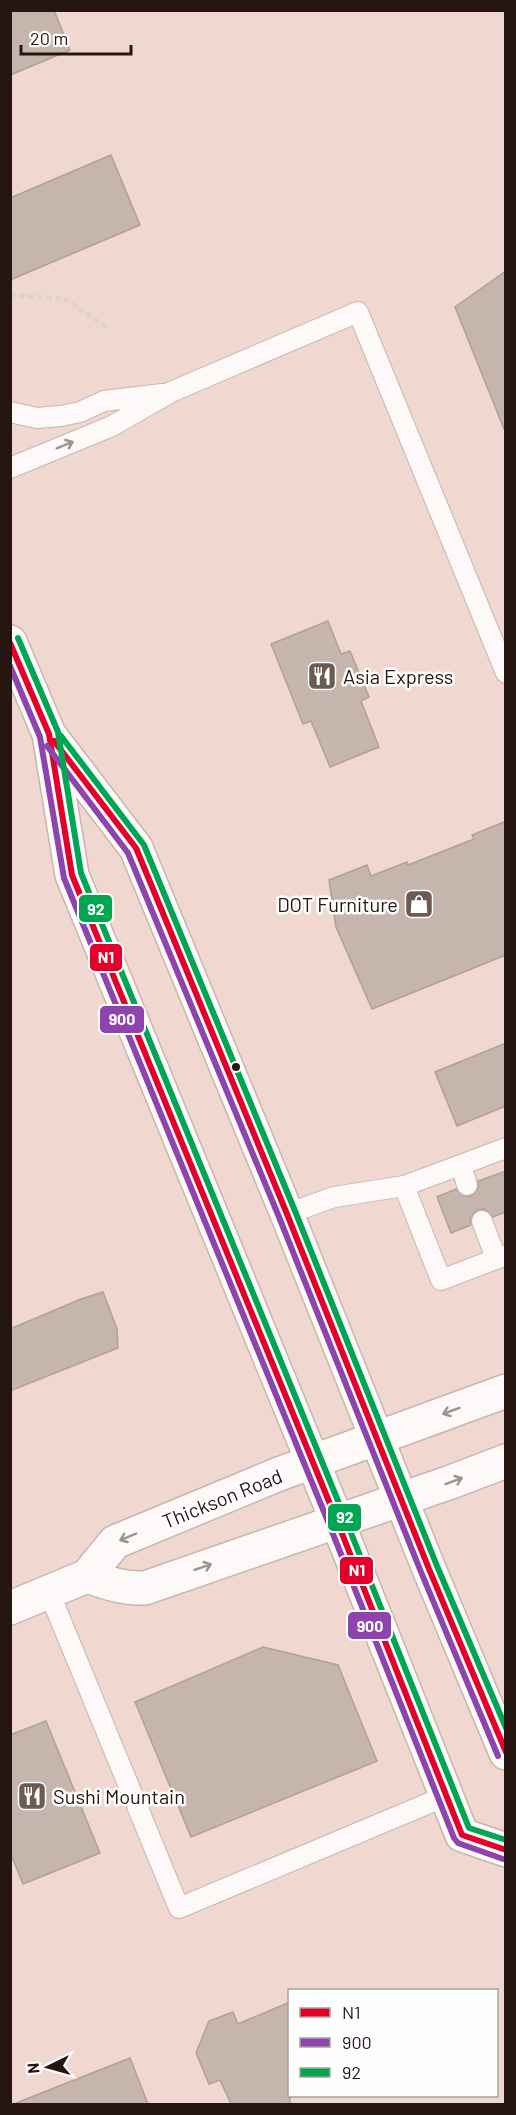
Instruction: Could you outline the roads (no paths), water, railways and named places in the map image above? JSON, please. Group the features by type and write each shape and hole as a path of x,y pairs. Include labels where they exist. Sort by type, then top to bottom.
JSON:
{"main road":[{"path":"10,642 49,734 72,875 337,1521 462,1835 506,1850"},
{"path":"49,734 136,848 287,1214 401,1499 504,1744"},
{"name":"Thickson Road","path":"10,1608 87,1576 115,1542 279,1474 506,1391"},
{"path":"87,1576 116,1586 132,1589 145,1588 506,1461"}],"lane":[{"path":"10,468 112,426 171,393 358,312 506,673"},
{"path":"10,412 37,418 62,416 104,401 171,393"},
{"path":"287,1214 334,1197 404,1186 504,1152"},
{"path":"461,1165 467,1185"},
{"path":"404,1186 441,1280 501,1256 482,1221"},
{"path":"49,1592 179,1908 446,1796"}],"place":[{"name":"Asia Express","path":"322,676"},
{"name":"DOT Furniture","path":"419,904"},
{"name":"Sushi Mountain","path":"32,1796"}]}
